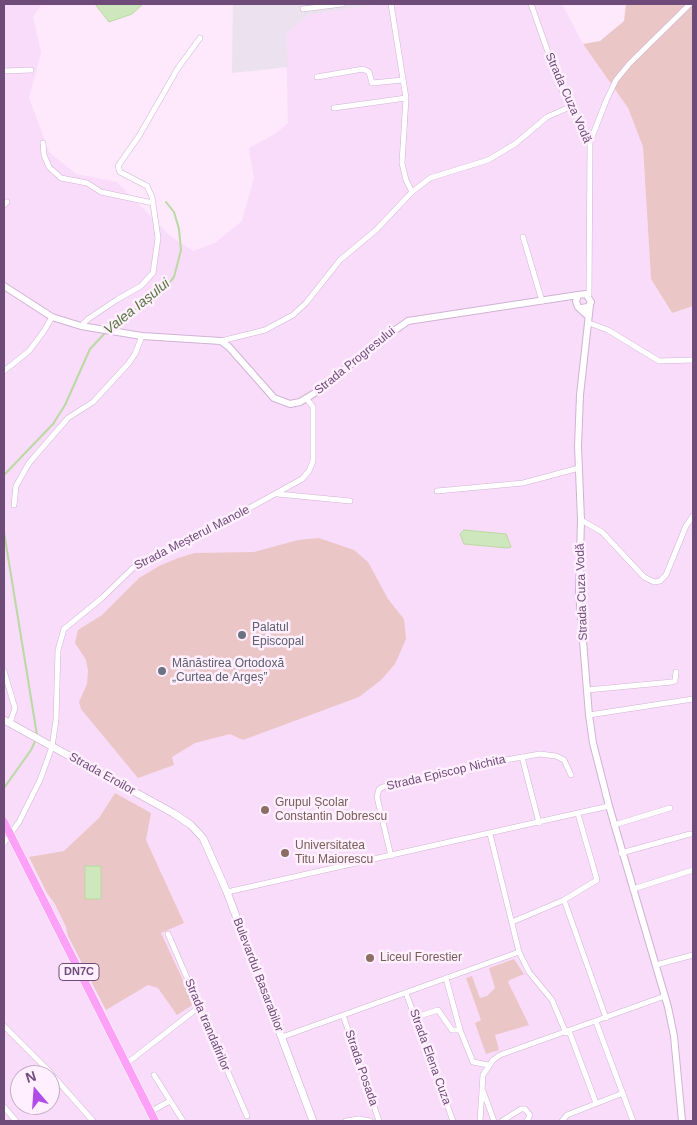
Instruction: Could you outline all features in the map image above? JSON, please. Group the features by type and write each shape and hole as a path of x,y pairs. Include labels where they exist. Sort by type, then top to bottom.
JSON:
{"main road":[{"name":"Strada Eroilor","path":"7,721 173,813 198,831"},
{"name":"DN7C","path":"4,822 155,1121"},
{"name":"Bulevardul Basarabilor","path":"198,831 207,844 227,892 313,1121"}],"street":[{"path":"304,9 342,4"},
{"path":"391,4 406,98 402,163 412,192"},
{"name":"Strada Cuza Vodă","path":"531,4 551,64 570,107 590,142 588,284 583,295 590,305 580,395 579,468 581,520 579,592 589,716 593,743 614,825 665,996 674,1036 682,1121"},
{"path":"590,142 616,80 630,63 690,4"},
{"path":"81,326 88,319 118,299 142,286 153,273 158,238 153,204 147,186 120,172 118,166 139,136 178,68 200,38"},
{"path":"317,77 363,69 369,72 372,83 403,80"},
{"path":"4,71 31,70"},
{"path":"334,108 406,98"},
{"path":"4,286 52,317 91,328 142,336 221,341 265,330 293,315 306,303 340,260 376,230 412,192 437,174 488,160 525,137 547,117 570,107"},
{"path":"43,143 44,154 50,166 61,178 87,183 101,192 153,204"},
{"path":"523,237 542,300"},
{"path":"579,306 583,295"},
{"name":"Strada Progresului","path":"221,341 228,346 274,398 290,404 307,399 391,332 408,321 583,295"},
{"path":"564,298 579,306 588,319 660,361 693,360"},
{"path":"579,306 590,305"},
{"path":"4,371 29,351 52,317"},
{"path":"14,505 16,486 29,463 68,418 93,402 128,364 135,354 142,336"},
{"name":"Strada Meșterul Manole","path":"4,843 10,836 40,780 56,720 58,650 64,629 102,598 138,564 188,542 278,494 302,479 312,466 313,407 307,399"},
{"path":"437,491 523,483 579,468"},
{"path":"278,494 350,501"},
{"path":"581,520 602,532 644,577 658,582 666,575 693,516"},
{"path":"4,671 14,704 14,713 7,721"},
{"path":"587,690 672,682 675,681 676,672"},
{"path":"589,716 693,699"},
{"name":"Strada Episcop Nichita","path":"390,856 377,797 380,789 477,765 540,754 556,756 567,764 571,775"},
{"name":"Strada Episcop Nichita","path":"522,757 539,823"},
{"path":"227,892 609,806"},
{"path":"614,825 670,808"},
{"path":"512,922 564,900 598,878 578,814"},
{"path":"490,834 519,952 529,972 552,1000 568,1032 596,1103"},
{"path":"622,853 690,834"},
{"path":"633,889 693,870"},
{"path":"564,900 606,1018"},
{"name":"Strada trandafirilor","path":"168,934 247,1116"},
{"name":"Strada Posada","path":"282,1037 519,952"},
{"path":"656,965 693,955"},
{"path":"446,978 460,1030 473,1062 488,1065"},
{"name":"Strada Elena Cuza","path":"406,993 453,1121"},
{"path":"480,1121 483,1076 488,1065 500,1056 665,996"},
{"path":"126,1064 200,1007"},
{"path":"416,1017 438,1010 452,1030 460,1030"},
{"name":"Strada Posada","path":"343,1015 379,1121"},
{"path":"596,1022 633,1121"},
{"path":"4,1026 47,1069 93,1121"},
{"path":"154,1075 183,1121"},
{"path":"482,1088 494,1121"},
{"path":"562,1121 567,1115 623,1093"},
{"path":"150,1112 170,1101"},
{"path":"4,1107 16,1121"},
{"path":"502,1121 516,1116 521,1109 525,1109 530,1116 528,1121"},
{"path":"346,1121 359,1119 370,1121"}],"shaded area":[{"path":"4,4 42,4 33,17 41,53 29,98 49,152 76,174 117,182 169,235 193,251 215,243 242,221 254,178 249,148 275,134 288,123 286,34 308,15 379,4 562,4 583,44 628,108 643,147 651,279 671,313 693,306 693,1121 4,1121"},
{"path":"95,4 143,4 132,14 109,22"},
{"path":"233,4 379,4 308,15 286,34 288,67 232,73"},
{"path":"626,4 693,4 693,306 672,313 651,279 643,147 628,108 583,44 600,41 624,21"},
{"path":"464,530 506,534 511,547 464,544 460,534"},
{"path":"319,538 354,550 368,562 388,599 404,619 406,639 395,664 381,680 359,697 243,740 230,734 195,743 172,757 174,765 138,778 81,709 79,702 87,684 88,671 86,660 75,643 78,630 102,615 139,578 159,566 178,558 195,553 254,552 298,540"},
{"path":"115,793 151,813 146,840 184,923 161,933 194,1004 177,1015 158,988 148,985 106,1010 68,936 66,927 55,904 47,893 29,857 64,851 99,818"},
{"path":"85,866 101,866 101,899 85,899"},
{"path":"514,959 524,974 508,982 529,1025 495,1035 499,1050 486,1054 475,1023 481,1020 466,978 472,976 480,998 487,996 495,988 489,968"}],"waterway":[{"name":"Valea Iașului","path":"110,329 164,289 174,277 181,250 179,229 174,212 166,202"},
{"name":"Valea Iașului","path":"4,475 53,424 65,405 90,349 106,332"},
{"name":"Valea Iașului","path":"4,532 37,735"},
{"name":"Valea Iașului","path":"4,788 31,750 36,739"}],"place":[{"name":"Palatul Episcopal","path":"242,635"},
{"name":"Mănăstirea Ortodoxă „Curtea de Argeș”","path":"162,671"},
{"name":"Grupul Școlar Constantin Dobrescu","path":"265,810"},
{"name":"Universitatea Titu Maiorescu","path":"285,853"},
{"name":"Liceul Forestier","path":"370,958"}]}
